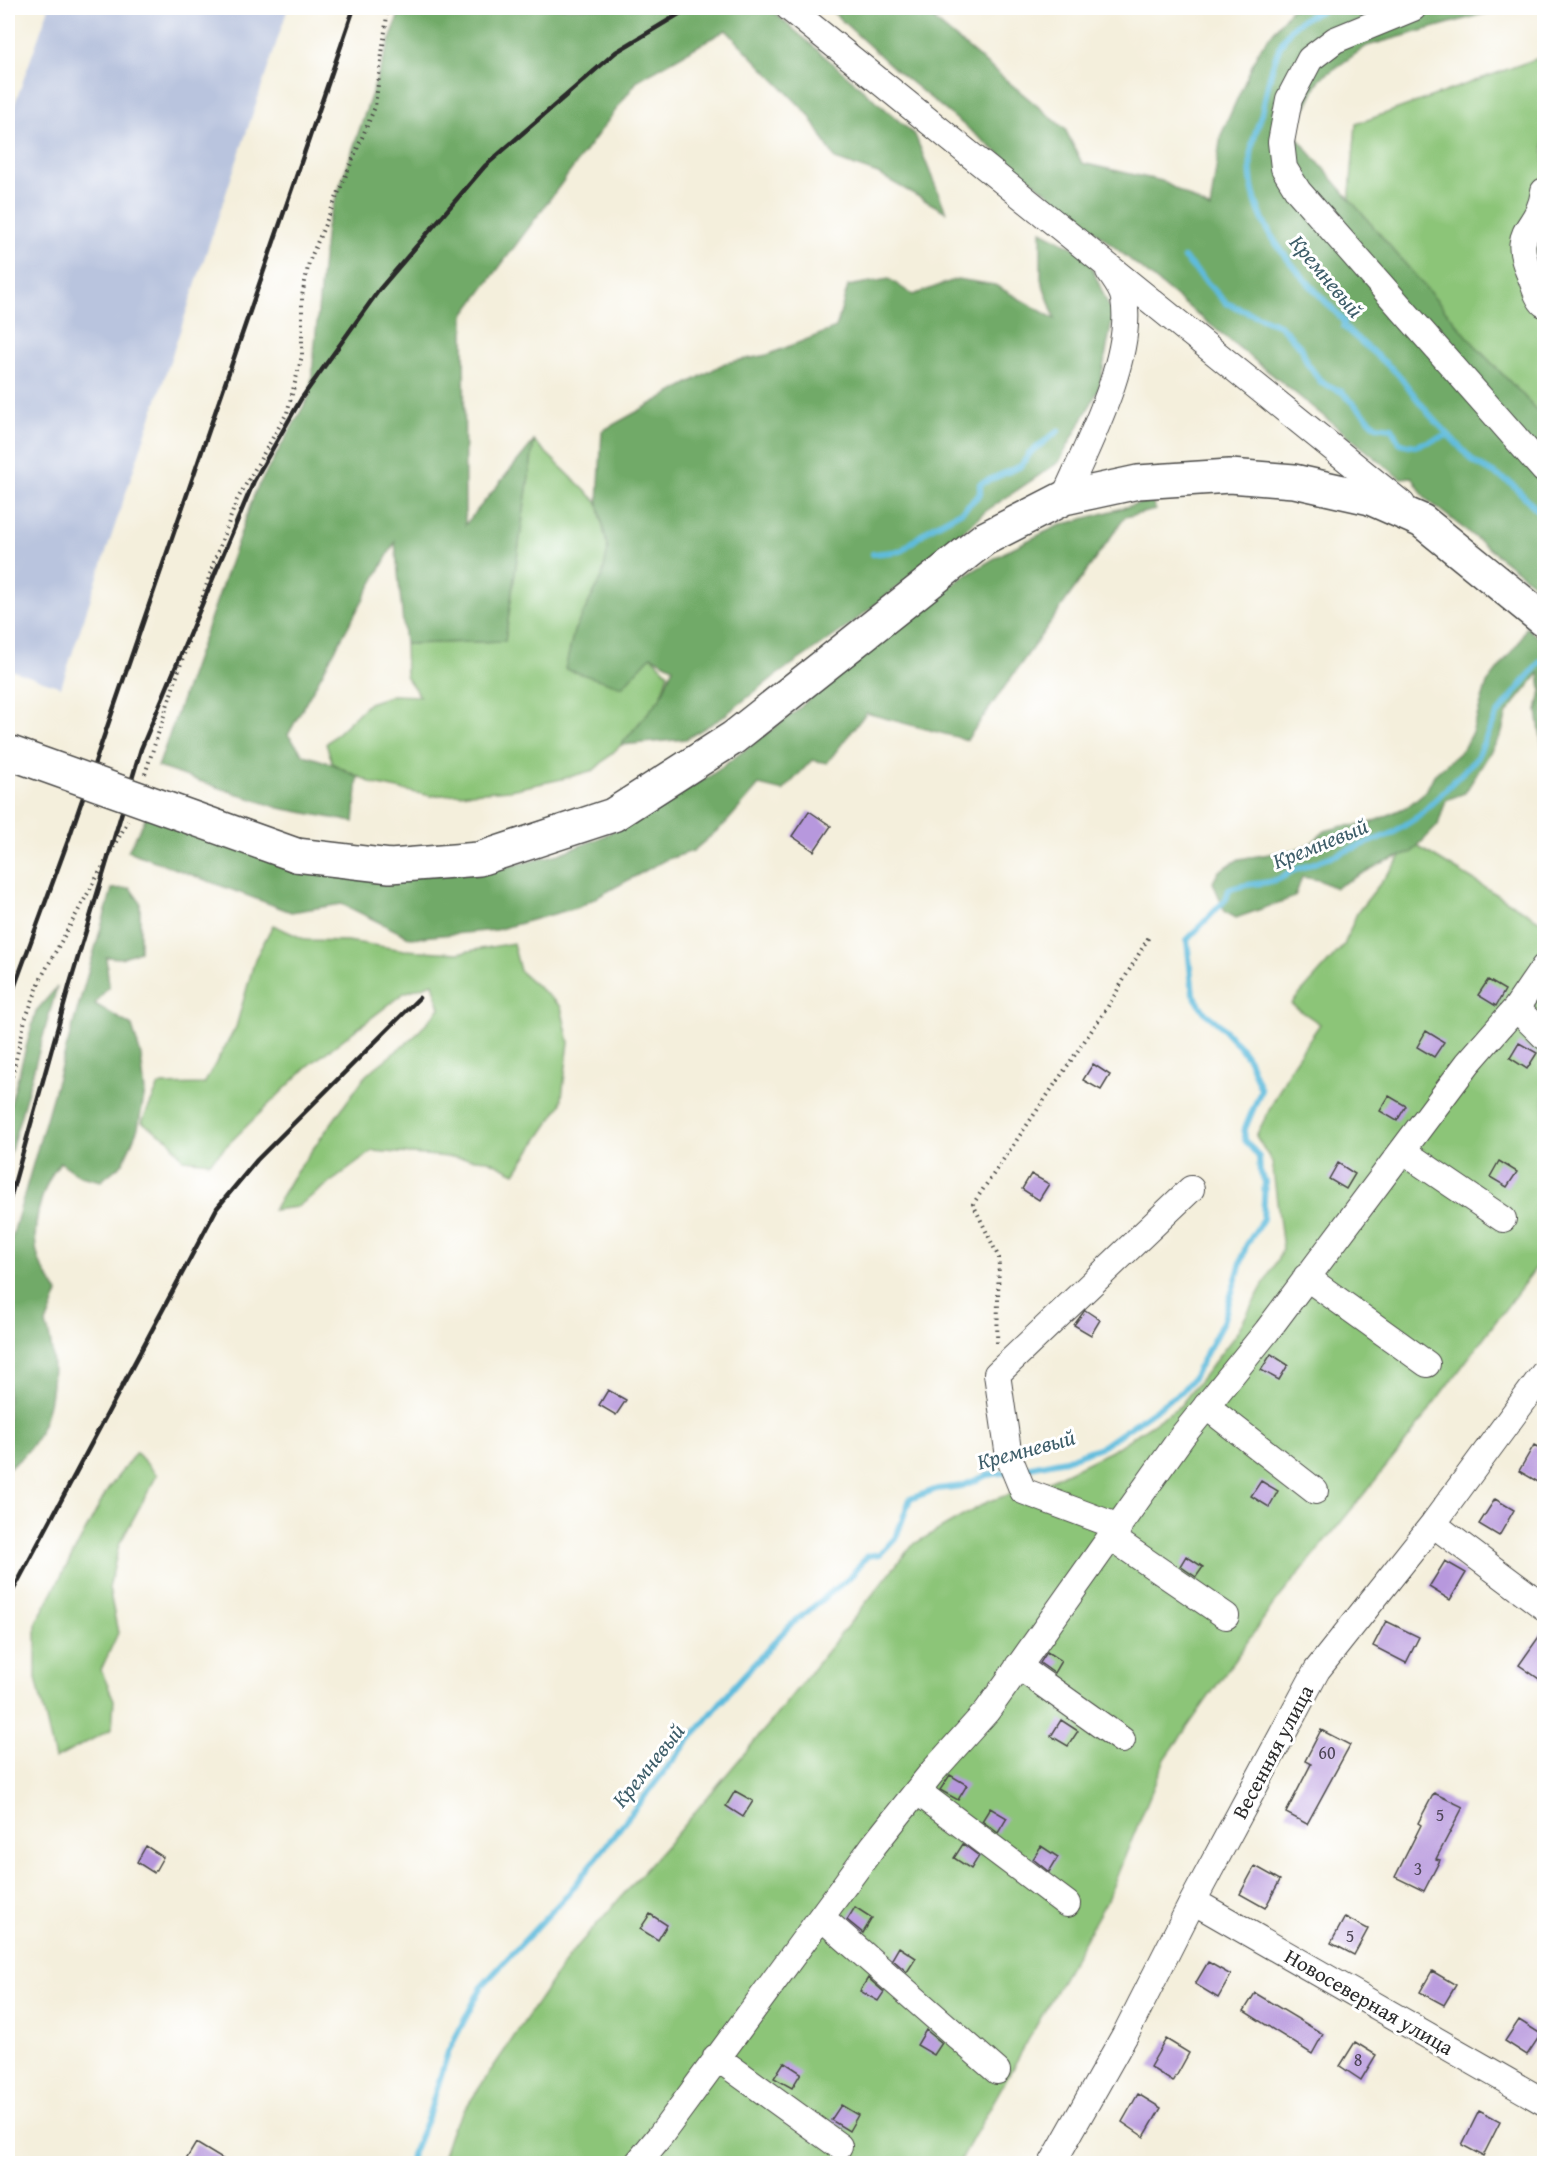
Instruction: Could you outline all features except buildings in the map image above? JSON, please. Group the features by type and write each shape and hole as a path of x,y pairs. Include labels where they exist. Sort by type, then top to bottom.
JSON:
{"main road":[{"path":"8,752 296,855 390,866 479,859 613,815 733,738 984,539 1064,498 1138,482 1230,476 1294,481 1370,498 1422,521 1544,619"}],"street":[{"path":"789,8 1422,521"},
{"path":"1413,8 1335,39 1310,59 1289,99 1281,142 1284,168 1298,191 1545,470"},
{"path":"1545,190 1542,208 1525,230 1521,256 1545,304"},
{"path":"1064,498 1102,409 1113,378 1124,330 1124,298 1104,263"},
{"path":"637,2163 660,2136 716,2057 917,1791 987,1711 1183,1435 1404,1152 1468,1063 1516,1008 1545,967"},
{"path":"1516,1008 1545,1036"},
{"path":"1404,1152 1503,1219"},
{"path":"1191,1189 997,1374 1009,1457 1023,1491 1115,1532 1226,1616"},
{"path":"1306,1277 1427,1364"},
{"name":"Весенняя улица","path":"1052,2163 1126,2033 1192,1901 1317,1670 1433,1524 1545,1373"},
{"path":"1206,1406 1315,1491"},
{"path":"1433,1524 1545,1607"},
{"path":"1018,1666 1122,1740"},
{"path":"917,1791 1068,1904"},
{"name":"Новосеверная улица","path":"1192,1901 1545,2102"},
{"path":"821,1917 997,2071"},
{"path":"716,2057 839,2146"}],"path":[{"path":"142,781 200,603 237,500 287,413 302,356 303,296 309,262 375,107 388,8"},
{"path":"8,1094 25,1020 42,976 125,831 132,811"},
{"path":"997,1374 999,1258 973,1204 1107,1008 1150,935"}],"shaded area":[{"path":"49,8 288,8 61,687 8,669 8,123"}],"green space":[{"path":"401,8 769,8 915,135 946,212 878,174 835,159 809,115 726,30 638,80 464,315 465,525 534,441 505,641 405,644 395,542 288,735 304,755 333,764 358,777 354,822 279,808 158,767 255,492 310,395 326,227"},
{"path":"828,8 967,8 934,20 1065,129 1082,163 1162,181 1210,209 1221,135 1259,50 1292,8 1505,8 1367,46 1320,79 1293,133 1480,351 1544,417 1544,592 1425,498 1412,477 1400,478 897,71"},
{"path":"1544,56 1544,417 1348,215 1356,124"},
{"path":"1041,231 1086,254 1113,316 1099,389 1059,462 986,511 929,562 846,628 775,676 720,719 686,739 621,745 661,697 673,667 651,656 622,687 565,669 574,631 602,577 608,550 598,503 602,431 725,363 767,355 836,328 848,286 889,279 913,295 957,279 995,285 1055,319 1041,279"},
{"path":"534,441 598,503 608,550 602,577 574,631 651,656 668,673 661,697 621,745 594,770 510,790 431,796 374,784 333,764 326,744 369,703 392,695 420,696 406,677 405,644 505,641"},
{"path":"1151,500 1156,510 1125,517 967,740 866,713 827,763 812,760 783,791 759,785 726,823 693,851 665,860 579,907 496,930 411,938 342,904 291,912 128,851 149,812 482,873 559,854 602,837 710,776 795,712 834,676 961,578 1012,548 1058,526"},
{"path":"1526,627 1544,643 1544,757 1537,711 1541,690 1539,673 1507,713 1501,735 1465,793 1446,800 1438,825 1411,853 1384,862 1335,888 1319,880 1302,877 1295,897 1236,918 1225,912 1213,882 1219,871 1239,859 1294,850 1310,844 1325,831 1343,826 1366,825 1408,806 1426,791 1434,775 1463,749 1473,730 1487,683 1520,641"},
{"path":"1412,843 1542,922 1544,920 1544,1257 1399,1451 1271,1608 1165,1759 1107,1900 959,2163 440,2164 452,2128 568,1957 769,1724 912,1545 989,1501 1043,1484 1113,1450 1180,1406 1236,1334 1283,1249 1272,1162 1256,1136 1292,1065 1320,1024 1291,1004 1344,945 1357,913"},
{"path":"130,888 140,902 140,951 121,958 106,957 109,986 95,1004 132,1026 141,1056 145,1092 138,1128 123,1163 101,1181 80,1176 60,1162 42,1198 36,1226 37,1253 58,1293 46,1324 53,1362 52,1382 49,1403 35,1441 23,1456 8,1468 8,1251 112,889"},
{"path":"273,925 306,940 347,941 404,950 458,953 513,943 520,971 561,1007 569,1042 561,1105 515,1173 488,1160 373,1151 297,1207 273,1210 292,1178 366,1075 413,1038 440,1008 433,983 404,993 307,1067 210,1162 183,1159 169,1140 142,1122 159,1085 204,1084 236,1027 255,959"},
{"path":"57,987 8,1161 8,1113 36,1011"},
{"path":"136,1452 157,1475 119,1545 109,1588 118,1633 101,1670 114,1700 112,1729 55,1759 36,1678 36,1623 107,1491"}],"waterway":[{"name":"Кремневый","path":"1328,8 1296,24 1283,40 1274,61 1252,147 1251,174 1255,199 1264,222 1292,264 1344,321 1344,327 1397,373 1429,414 1474,462 1511,483 1544,517"},
{"path":"1184,258 1226,303 1281,326 1302,349 1307,363 1321,382 1342,392 1376,426 1392,428 1399,443 1415,446 1449,435"},
{"path":"873,554 901,551 929,529 962,511 980,494 980,484 1021,466 1030,453 1058,431"},
{"name":"Кремневый","path":"1021,1469 1065,1460 1103,1446 1182,1391 1193,1378 1223,1322 1246,1246 1263,1219 1265,1181 1260,1174 1259,1157 1245,1140 1244,1131 1261,1090 1249,1060 1240,1047 1219,1024 1205,1013 1193,994 1187,940 1226,899 1229,890 1283,877 1290,872 1391,834 1419,816 1476,759 1497,715 1544,657"},
{"name":"Кремневый","path":"408,2164 428,2117 448,2052 482,1986 569,1893 735,1685 789,1626 849,1578 867,1556 880,1554 896,1537 910,1499 937,1489 962,1486 988,1475 1008,1472"}],"railway":[{"path":"8,1004 69,838 354,8"},
{"path":"8,1206 69,987 141,749 254,481 301,399 379,290 485,166 616,52 689,8"},
{"path":"8,1600 217,1208 257,1160 419,998"}]}
